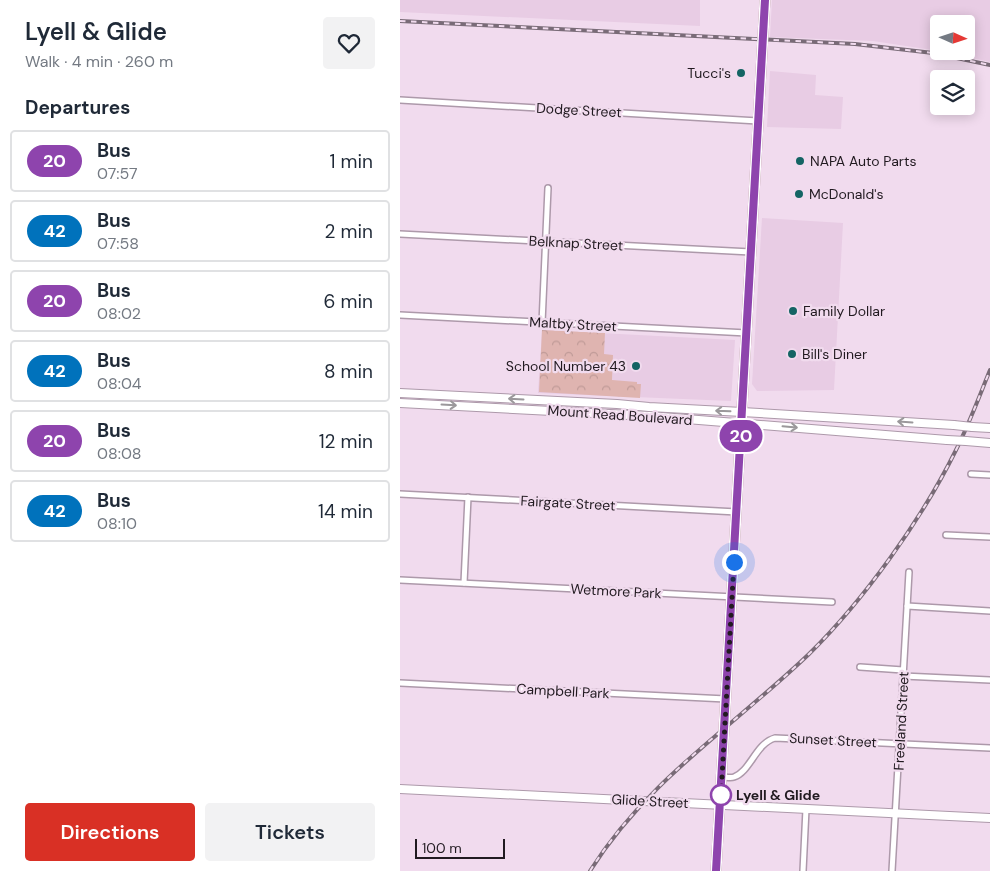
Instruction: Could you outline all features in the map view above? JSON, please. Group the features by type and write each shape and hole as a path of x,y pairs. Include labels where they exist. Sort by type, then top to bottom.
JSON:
{"main road":[{"path":"716,871 765,0"},
{"name":"Mount Read Boulevard","path":"400,393 990,428"},
{"name":"Mount Read Boulevard","path":"400,403 649,416 990,443"},
{"name":"Glide Street","path":"400,789 990,818"}],"street":[{"name":"Dodge Street","path":"400,100 758,121"},
{"path":"542,323 548,188"},
{"name":"Belknap Street","path":"400,234 751,252"},
{"name":"Maltby Street","path":"400,315 747,333"},
{"path":"971,474 990,475"},
{"name":"Fairgate Street","path":"400,494 737,512"},
{"path":"464,583 468,497"},
{"path":"946,535 990,537"},
{"name":"Freeland Street","path":"892,871 909,572"},
{"name":"Wetmore Park","path":"400,580 832,602"},
{"path":"907,606 990,611"},
{"path":"860,667 904,670"},
{"path":"903,676 990,680"},
{"name":"Campbell Park","path":"400,683 726,699"},
{"name":"Sunset Street","path":"722,777 732,777 738,774 764,744 775,738 990,748"},
{"path":"803,871 806,809"}],"shaded area":[{"path":"400,0 700,0 700,26 400,12"},
{"path":"772,0 990,0 990,62 975,59 975,15 930,15 930,50 873,41 770,37"},
{"path":"770,71 816,75 815,95 843,97 841,129 767,127"},
{"path":"762,218 843,223 834,390 757,391 752,384"},
{"name":"School Number 43","path":"542,330 735,340 731,401 538,393"}],"green space":[{"path":"542,330 605,333 604,354 613,355 612,380 641,384 640,398 539,392"}],"railway":[{"path":"400,21 855,44 933,53 990,65"},
{"path":"590,871 613,839 664,782 809,654 830,633 871,584 909,531 942,476 956,450 990,370"}],"bus line":[{"name":"20","path":"716,871 765,0"}],"place":[{"name":"Tucci's","path":"741,73"},
{"name":"NAPA Auto Parts","path":"800,161"},
{"name":"McDonald's","path":"799,194"},
{"name":"Family Dollar","path":"793,311"},
{"name":"Bill's Diner","path":"792,354"},
{"name":"School Number 43","path":"636,366"},
{"name":"Lyell & Glide","path":"721,795"}],"route":[{"path":"721,795 734,562"}]}
